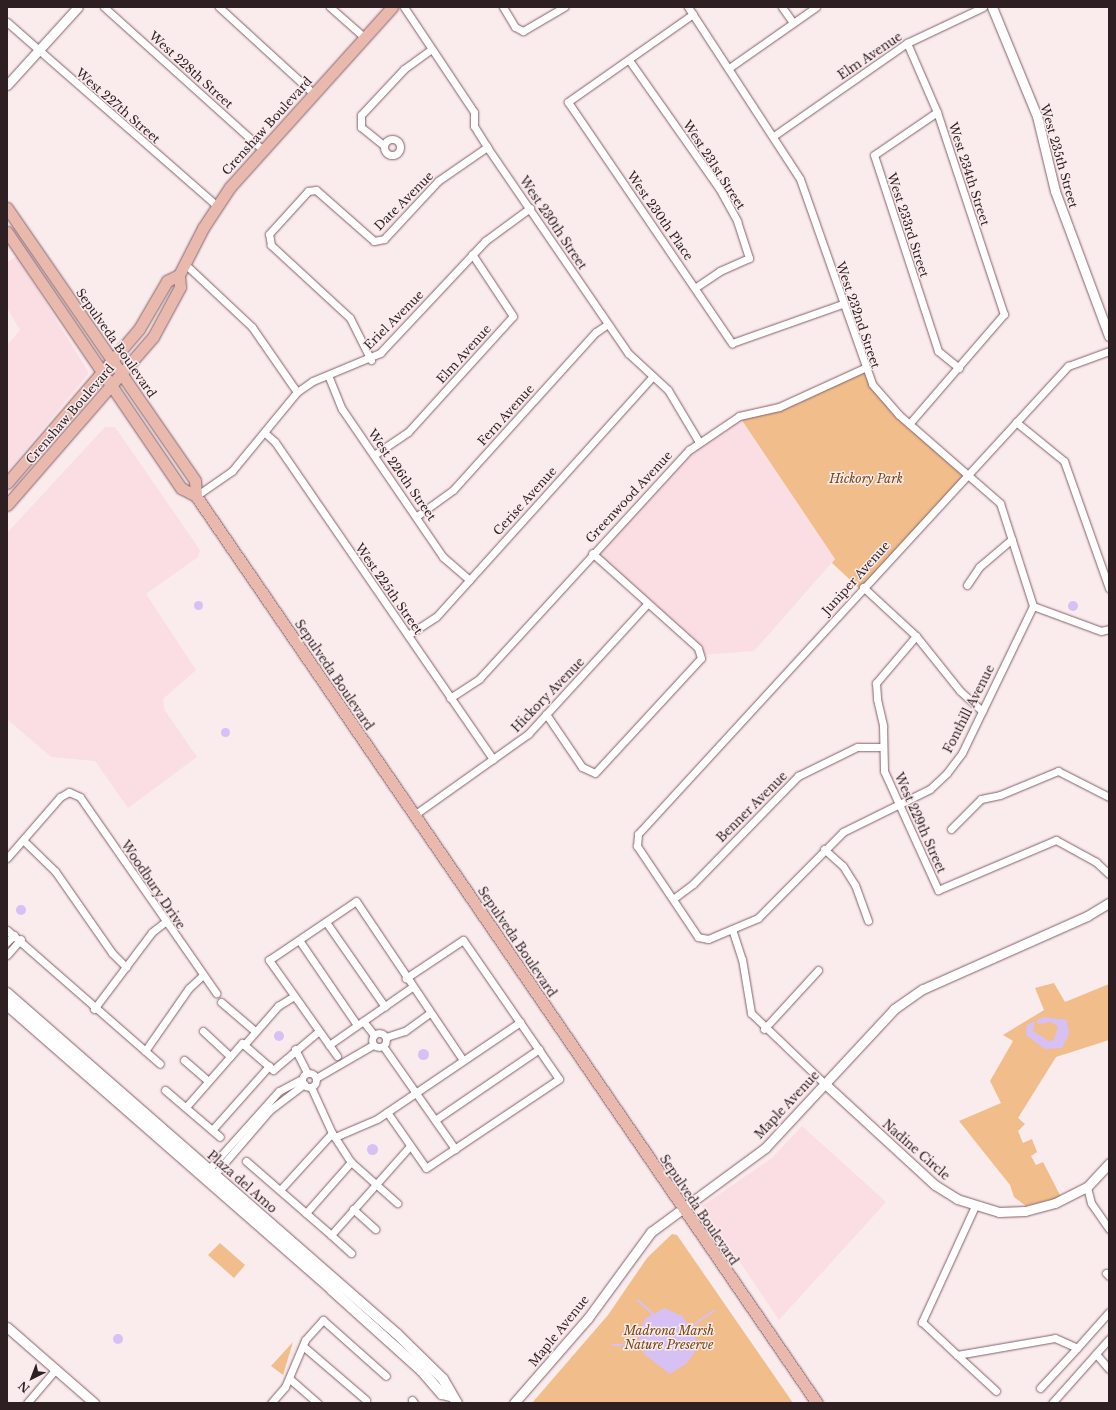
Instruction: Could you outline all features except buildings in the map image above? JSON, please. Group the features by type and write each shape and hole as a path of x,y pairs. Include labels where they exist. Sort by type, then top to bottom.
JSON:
{"main road":[{"name":"Crenshaw Boulevard","path":"7,505 122,374 166,316 180,287 179,275 216,205 263,150 392,7"},
{"name":"Sepulveda Boulevard","path":"7,208 195,481 196,496"},
{"name":"Sepulveda Boulevard","path":"7,232 181,488 196,496 680,1207 817,1403"},
{"name":"Crenshaw Boulevard","path":"7,483 139,330 167,281 179,275"},
{"name":"Plaza del Amo","path":"7,993 93,1075"},
{"name":"Plaza del Amo","path":"7,1005 93,1075 336,1287 427,1369 449,1386 454,1399"}],"street":[{"path":"7,85 78,7"},
{"name":"West 228th Street","path":"104,7 263,150"},
{"path":"219,7 314,94"},
{"path":"330,7 365,38"},
{"name":"West 230th Street","path":"404,7 474,112 474,126 487,147 628,353 668,390 699,442"},
{"path":"503,7 516,27 523,31 564,7"},
{"name":"West 232nd Street","path":"688,7 728,68 775,134 800,179 864,368 880,395 909,424 968,472 1000,503 1033,606"},
{"path":"782,7 793,23"},
{"path":"728,68 816,7"},
{"name":"Elm Avenue","path":"775,134 907,43 983,7"},
{"name":"West 235th Street","path":"992,7 1037,116 1055,191 1109,336"},
{"path":"629,60 693,14"},
{"name":"West 227th Street","path":"7,22 38,51 216,205"},
{"name":"West 234th Street","path":"907,43 937,112 1004,314 959,368"},
{"path":"382,144 361,127 361,115 404,69 432,49"},
{"name":"West 230th Place","path":"629,60 568,102 696,287 732,343 842,304"},
{"name":"West 231st Street","path":"629,60 719,188 737,221 749,258 720,271 696,287"},
{"name":"West 233rd Street","path":"937,112 874,155 938,351 959,368"},
{"name":"Date Avenue","path":"370,360 350,318 271,245 269,234 308,191 316,190 374,241 384,239 438,181 487,147"},
{"name":"Eriel Avenue","path":"196,496 232,471 265,433 297,392 328,375 370,360 472,254 530,208"},
{"name":"Elm Avenue","path":"374,455 408,432 513,316 472,254"},
{"path":"185,264 252,327 297,392"},
{"name":"Fern Avenue","path":"417,516 453,490 596,332 608,324"},
{"name":"Juniper Avenue","path":"673,899 635,841 638,834 968,472 1068,366 1109,351"},
{"name":"Greenwood Avenue","path":"450,698 479,679 680,458 699,442 745,413 779,407 864,368"},
{"path":"909,424 959,368"},
{"name":"West 226th Street","path":"328,375 342,409 417,516 443,557 469,580"},
{"name":"Cerise Avenue","path":"408,635 436,617 653,376"},
{"path":"1016,422 1064,461 1109,588"},
{"name":"West 225th Street","path":"265,433 275,442 493,759"},
{"path":"966,585 979,567 1012,539"},
{"path":"546,714 582,767 591,773 599,770 701,655 592,553"},
{"path":"863,587 916,636 960,691 982,711"},
{"name":"Hickory Avenue","path":"414,815 522,740 647,604"},
{"path":"1033,606 1101,631 1109,629"},
{"name":"Fonthill Avenue","path":"732,929 766,911 824,849 843,832 930,789 947,773 962,753 1033,606"},
{"name":"West 229th Street","path":"916,636 876,683 884,771 938,890 1056,840 1096,862 1109,874"},
{"name":"Benner Avenue","path":"673,899 693,884 798,776 857,747 882,747"},
{"path":"952,828 981,799 1058,771 1109,797"},
{"name":"Woodbury Drive","path":"24,841 60,797 69,792 80,797 202,976 216,993"},
{"path":"7,858 24,841 55,871 112,953 126,967"},
{"path":"824,849 843,866 855,885 868,921"},
{"path":"673,899 703,939 732,929 742,959 751,1013 764,1029 824,1083"},
{"path":"337,1056 270,960 356,901 412,987 463,1060"},
{"name":"Maple Avenue","path":"514,1403 588,1318 638,1246 680,1207 765,1148 882,1019 910,996 1087,916 1109,903"},
{"path":"94,1009 152,932 165,922"},
{"path":"326,922 384,1006"},
{"path":"7,930 21,939 49,970 160,1064"},
{"path":"7,942 14,935"},
{"path":"7,954 21,939"},
{"path":"299,940 357,1025"},
{"path":"387,1112 426,1168 559,1079 463,940 406,978"},
{"path":"764,1029 818,970"},
{"path":"145,1051 189,988 202,976"},
{"path":"328,1045 412,987"},
{"path":"186,1107 230,1056 242,1043 244,1045 278,1006 294,996"},
{"path":"221,1002 255,1032"},
{"path":"386,1037 405,1031 430,1013"},
{"path":"364,1021 374,1035 374,1045"},
{"path":"280,1190 333,1135 387,1112 520,1022"},
{"path":"244,1045 273,1070 295,1049 319,1031"},
{"path":"203,1032 230,1056"},
{"path":"374,1035 380,1033 386,1037"},
{"path":"386,1037 384,1046 455,1149"},
{"path":"208,1176 279,1091 304,1079 316,1078 374,1045 384,1046"},
{"path":"295,1049 304,1079 311,1087 333,1135 351,1162 397,1203"},
{"path":"435,1120 539,1049"},
{"path":"184,1060 208,1082"},
{"path":"212,1130 268,1066"},
{"path":"311,1087 316,1078"},
{"name":"Nadine Circle","path":"824,1083 935,1185 975,1206 999,1212 1026,1211 1055,1203 1087,1187 1109,1163"},
{"path":"165,1090 220,1137"},
{"path":"331,1235 410,1146"},
{"path":"246,1161 351,1253"},
{"path":"306,1213 351,1162"},
{"path":"1087,1187 1091,1203 1109,1229"},
{"path":"975,1206 922,1322 996,1391"},
{"path":"353,1209 375,1229"},
{"path":"1040,1388 1109,1312"},
{"path":"271,1403 290,1379 303,1346 323,1320 386,1376"},
{"path":"7,1327 94,1403"},
{"path":"957,1354 1055,1338 1077,1348"},
{"path":"1052,1403 1109,1339"},
{"path":"303,1346 366,1400"},
{"path":"1096,1354 1109,1369"},
{"path":"27,1403 56,1369"},
{"path":"290,1379 317,1403"}],"shaded area":[{"path":"17,256 89,373 7,472 7,345 20,330 7,308 7,262"},
{"path":"739,416 835,559 754,651 702,655 594,553 681,458"},
{"path":"105,427 115,427 200,550 198,557 146,594 196,670 163,699 164,709 197,757 128,808 95,761 51,757 7,719 7,533"},
{"path":"196,601 200,601 202,605 200,609 196,609 194,607 194,603"},
{"path":"1071,601 1075,601 1077,602 1077,610 1071,611 1068,608 1068,604"},
{"path":"223,728 227,728 229,732 227,736 223,736 221,734 221,730"},
{"path":"19,905 23,905 25,906 25,914 19,915 16,912 16,908"},
{"path":"1043,1017 1067,1020 1069,1034 1062,1048 1045,1049 1026,1035 1027,1025 1035,1021 1033,1031 1049,1041 1054,1040 1058,1026 1051,1022 1039,1024 1036,1021"},
{"path":"279,1031 284,1036 279,1041 274,1036"},
{"path":"423,1048 427,1050 429,1054 427,1058 423,1060 419,1058 417,1054 419,1050"},
{"path":"802,1126 886,1202 779,1320 702,1206 772,1158"},
{"path":"370,1144 374,1144 376,1145 376,1153 370,1154 367,1151 367,1147"},
{"path":"664,1308 682,1316 694,1332 698,1347 687,1363 670,1374 644,1354 638,1337 645,1319"},
{"path":"116,1334 120,1334 123,1339 120,1344 116,1344 113,1341 113,1337"}],"green space":[{"name":"Hickory Park","path":"863,369 879,396 967,473 860,589 832,563 835,559 739,416 763,411"},
{"path":"1054,983 1065,1002 1109,984 1109,1040 1056,1057 1018,1118 1025,1124 1018,1131 1023,1143 1032,1139 1037,1152 1031,1156 1036,1165 1043,1162 1061,1197 1026,1206 1014,1197 1010,1185 959,1121 1001,1103 990,1081 1013,1041 1003,1035 1044,1010 1035,988"},
{"name":"Madrona Marsh Nature Preserve","path":"672,1234 677,1235 793,1403 532,1403 608,1315 647,1258"},
{"path":"220,1243 245,1265 234,1278 208,1255"},
{"path":"293,1342 283,1375 271,1366"}],"waterway":[{"path":"638,1300 653,1314"},
{"path":"690,1327 714,1311"},
{"path":"613,1345 640,1344"}]}
